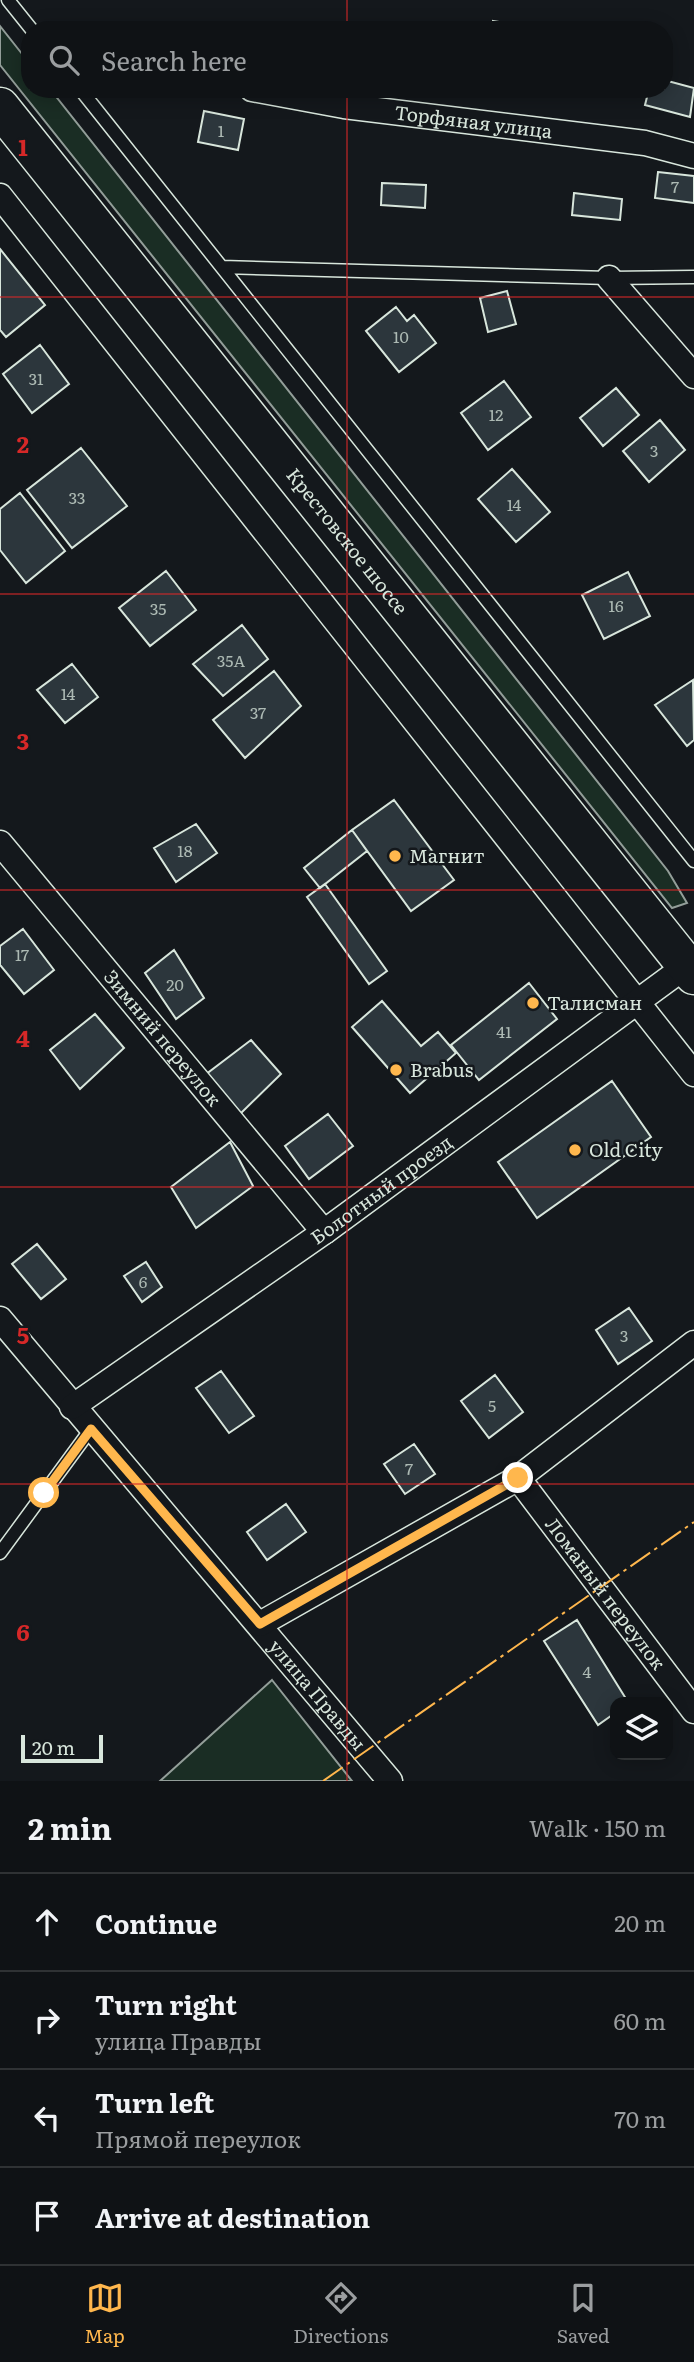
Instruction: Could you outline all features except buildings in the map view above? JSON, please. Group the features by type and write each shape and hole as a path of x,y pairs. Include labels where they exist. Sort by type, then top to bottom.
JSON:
{"main road":[{"name":"Крестовское шоссе","path":"0,107 691,967"}],"street":[{"name":"Торфяная улица","path":"301,98 344,106 645,143 694,156"},
{"path":"0,197 694,1074"},
{"path":"609,278 694,376"},
{"name":"Зимний переулок","path":"0,843 324,1232"},
{"name":"Болотный проезд","path":"72,1407 324,1232 691,967"},
{"name":"улица Правды","path":"0,1319 390,1781"},
{"path":"260,1624 518,1478 694,1343"},
{"name":"Ломаный переулок","path":"518,1478 694,1711"}],"lane":[{"path":"8,0 25,21"},
{"path":"87,98 694,861"},
{"path":"222,267 609,278 694,277"},
{"path":"0,1553 91,1429"}],"green space":[{"path":"0,26 21,53 21,91 0,65"},
{"path":"26,98 57,98 668,871 687,903 672,908"},
{"path":"272,1680 352,1781 160,1781"}],"power":[{"path":"323,1781 694,1522"}],"place":[{"name":"Магнит","path":"395,856"},
{"name":"Талисман","path":"533,1003"},
{"name":"Brabus","path":"396,1070"},
{"name":"Old City","path":"575,1150"}],"route":[{"path":"44,1493 91,1429 260,1624 518,1478"}]}
